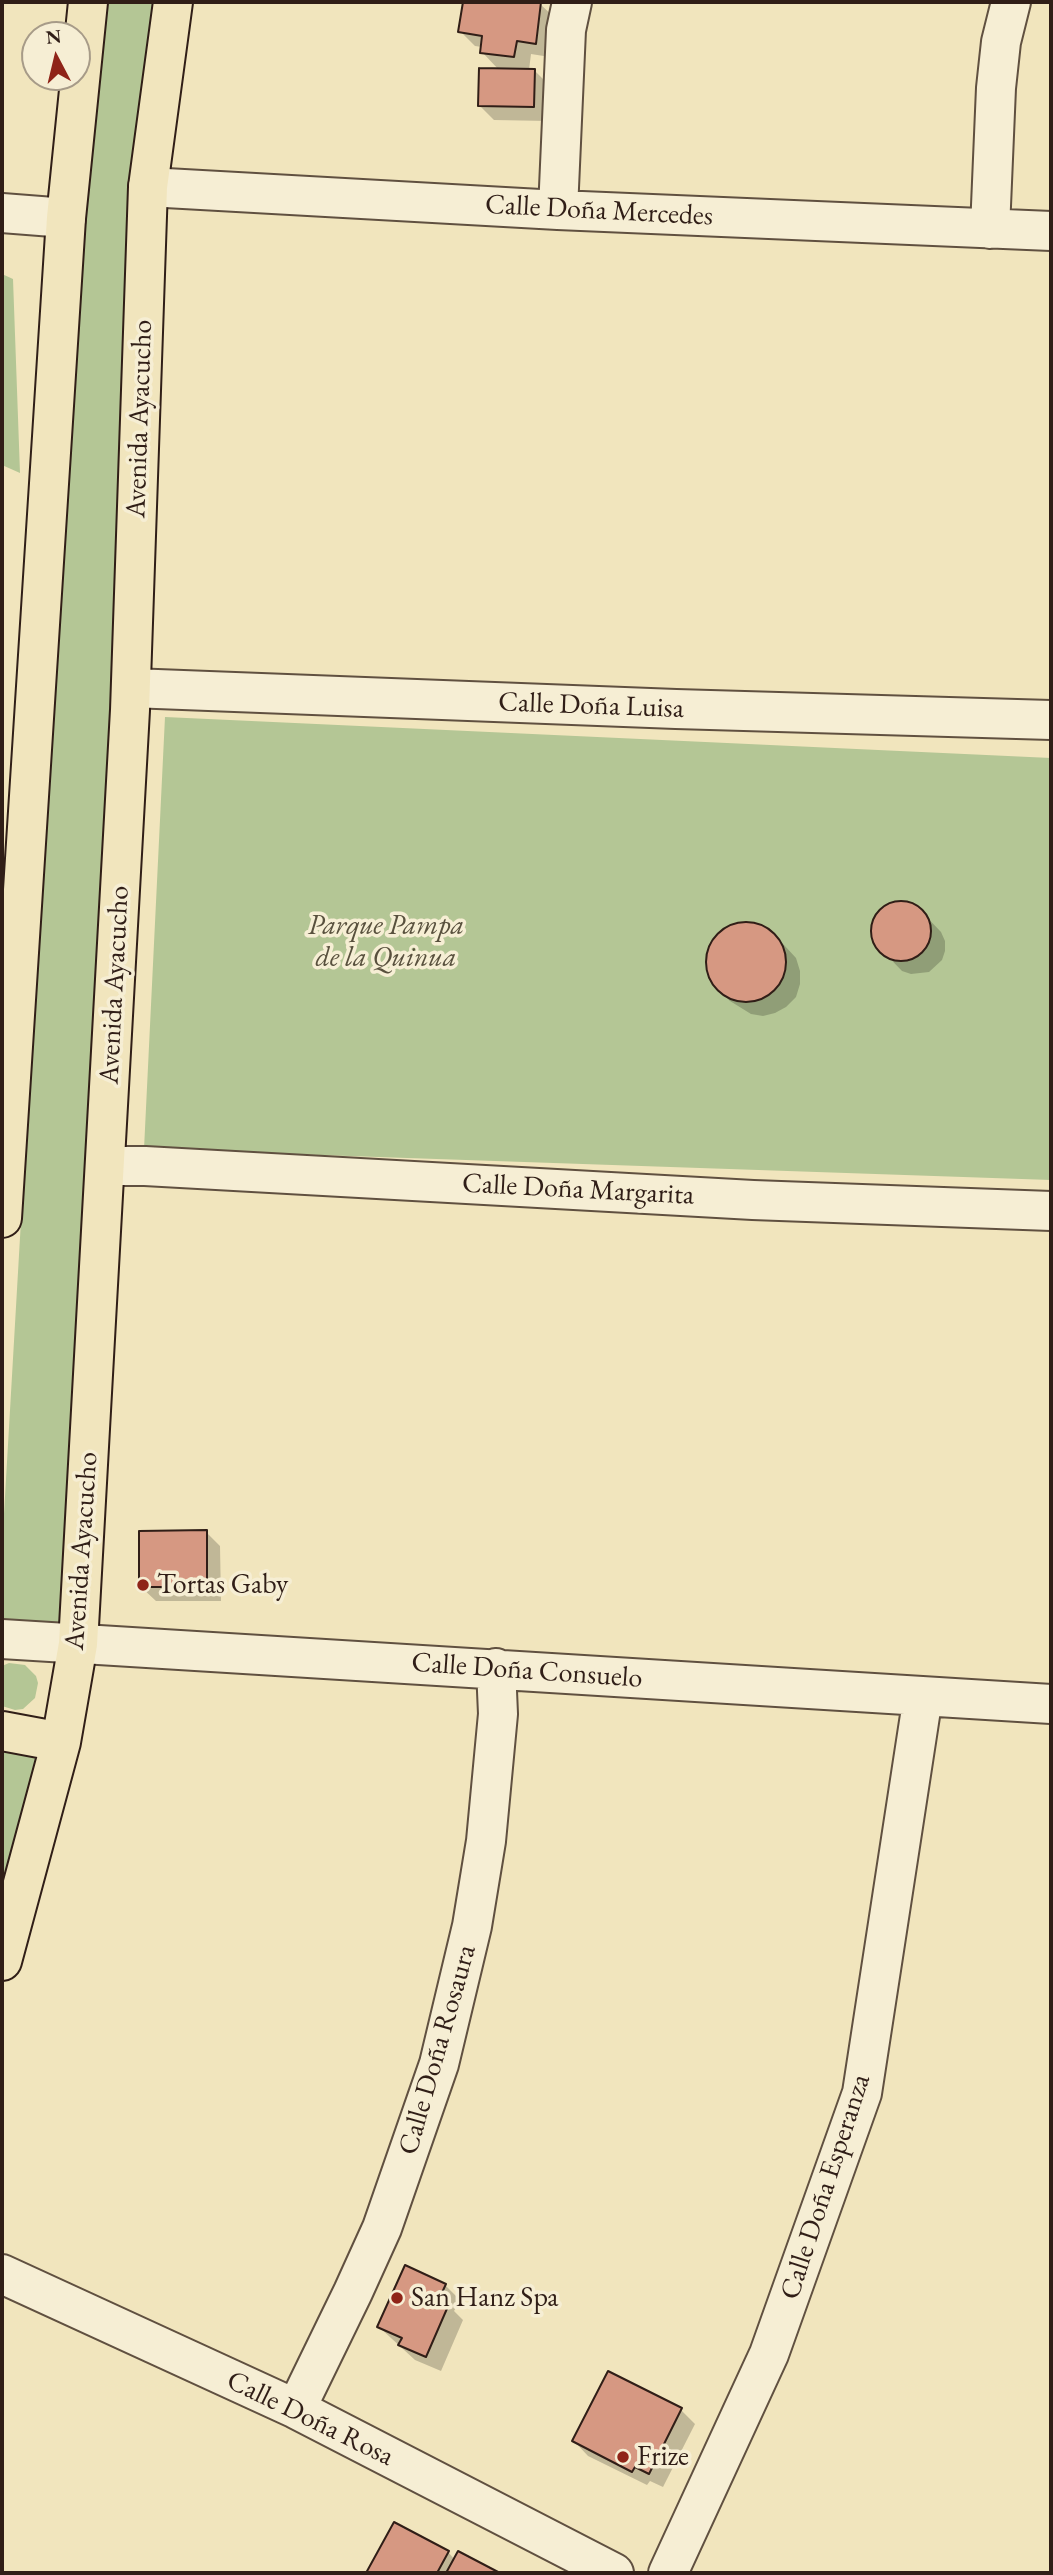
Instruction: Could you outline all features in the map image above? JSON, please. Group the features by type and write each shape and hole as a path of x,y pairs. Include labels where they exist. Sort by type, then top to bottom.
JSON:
{"main road":[{"path":"2,1218 66,218 88,2"},
{"name":"Avenida Ayacucho","path":"2,1961 61,1742 78,1644 131,688 148,187 173,2"},
{"path":"2,1731 61,1742"}],"street":[{"path":"558,209 565,43 572,2"},
{"path":"990,229 996,88 1011,2"},
{"name":"Calle Doña Mercedes","path":"148,187 1051,231"},
{"path":"2,213 66,218"},
{"name":"Calle Doña Luisa","path":"131,688 1051,720"},
{"name":"Calle Doña Margarita","path":"105,1166 753,1200 1051,1211"},
{"name":"Calle Doña Consuelo","path":"2,1639 1051,1704"},
{"name":"Calle Doña Rosaura","path":"296,2409 354,2292 382,2228 439,2064 472,1926 486,1841 498,1714 495,1668"},
{"name":"Calle Doña Esperanza","path":"668,2573 769,2354 862,2093 923,1696"},
{"name":"Calle Doña Rosa","path":"2,2274 296,2409 614,2573"}],"green space":[{"path":"102,2 165,2 71,1638 2,1625 2,1548 80,202"},
{"path":"2,274 13,279 20,473 2,465"},
{"name":"Parque Pampa de la Quinua","path":"165,717 1051,758 1051,1180 144,1149"},
{"path":"9,1663 25,1665 36,1676 38,1683 35,1698 23,1709 15,1710 2,1706 2,1666"},
{"path":"2,1732 61,1742 2,1938"}],"building":[{"path":"463,2 541,2 536,44 517,41 514,57 480,53 482,36 458,32"},
{"path":"479,68 535,69 534,107 478,106"},
{"path":"901,901 918,906 926,914 931,931 926,948 918,956 901,961 884,956 876,948 871,931 876,914 884,906"},
{"path":"738,922 754,922 775,933 786,954 786,970 775,991 754,1002 738,1002 724,996 712,984 706,970 706,954 712,940 724,928"},
{"path":"207,1530 207,1587 139,1587 139,1531"},
{"path":"405,2265 446,2284 439,2299 449,2304 426,2357 398,2345 402,2338 377,2327"},
{"path":"608,2371 682,2408 649,2474 635,2467 632,2472 572,2441"},
{"path":"394,2522 449,2551 437,2573 366,2573"},
{"path":"458,2551 500,2573 446,2573"}],"place":[{"name":"Tortas Gaby","path":"143,1585"},
{"name":"San Hanz Spa","path":"397,2298"},
{"name":"Frize","path":"623,2457"}]}
